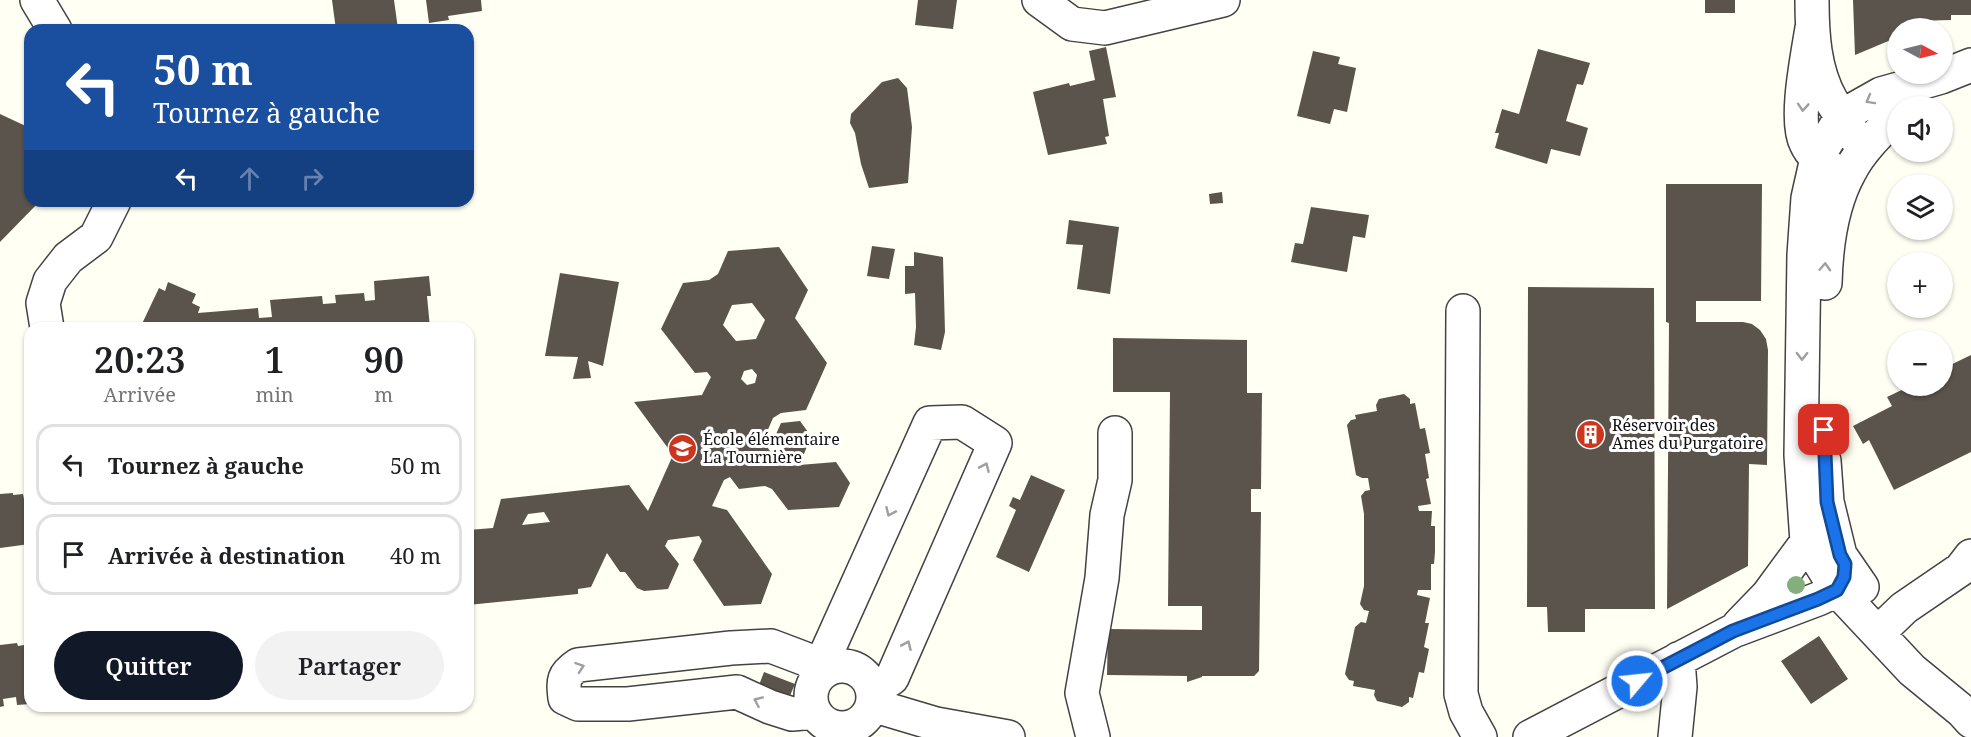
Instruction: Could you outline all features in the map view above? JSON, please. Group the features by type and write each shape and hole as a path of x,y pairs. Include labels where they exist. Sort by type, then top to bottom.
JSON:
{"street":[{"path":"37,0 51,24"},
{"path":"1039,0 1072,24 1105,28 1223,0"},
{"path":"1733,631 1818,599 1841,569 1827,502 1824,470 1823,312 1826,249 1835,207 1850,170 1856,140 1831,100 1819,70 1812,14"},
{"path":"1812,14 1802,126 1805,143 1817,158 1836,172 1850,170 1873,139 1887,125"},
{"path":"1953,72 1971,65"},
{"path":"1530,737 1679,673 1733,631 1768,595 1807,542 1801,455 1804,255 1808,198 1817,158 1842,116 1881,94 1916,84"},
{"path":"1918,96 1933,84"},
{"path":"46,322 43,303 50,281 68,258 96,237 111,207"},
{"path":"1463,311 1461,694 1466,712 1480,737"},
{"path":"962,422 996,443 892,678 873,698 865,718 854,726 843,729 832,727 821,721 814,712 810,699 812,686 822,672 827,652 930,423 962,422"},
{"path":"1092,737 1082,693 1102,578 1107,515 1115,480 1114,433"},
{"path":"1807,542 1841,569 1885,626 1923,650 1966,716"},
{"path":"1885,626 1904,608 1961,569 1971,556"},
{"path":"814,712 792,714 736,692 628,704 578,704 565,698 563,682 568,672 578,665 731,648 771,646 808,660 822,672"},
{"path":"822,672 838,665 852,666 869,680 873,698"},
{"path":"1675,737 1679,673"},
{"path":"873,698 936,724 1008,737"}],"building":[{"path":"332,0 394,0 397,24 335,24"},
{"path":"426,0 481,0 482,11 448,16 449,20 429,23"},
{"path":"918,0 957,0 953,29 915,25"},
{"path":"1705,0 1735,0 1735,13 1705,13"},
{"path":"1853,0 1971,0 1971,15 1951,15 1951,18 1887,18 1887,42 1855,55"},
{"path":"1106,47 1116,97 1103,99 1109,136 1105,137 1107,144 1048,155 1033,92 1069,83 1070,86 1095,80 1089,51"},
{"path":"1538,49 1590,63 1583,85 1577,84 1566,121 1588,128 1580,156 1551,149 1547,164 1495,148 1499,133 1495,133 1502,109 1519,114"},
{"path":"1313,51 1340,57 1338,64 1356,68 1347,112 1334,109 1330,124 1297,116"},
{"path":"898,78 907,88 912,127 908,183 869,188 861,164 855,133 850,123 851,114 882,82"},
{"path":"0,114 24,125 24,207 34,207 0,242"},
{"name":"Réservoir des Ames du Purgatoire","path":"1666,184 1762,184 1761,301 1696,301 1696,322 1752,324 1766,339 1768,350 1767,465 1749,464 1748,566 1667,609 1669,323 1666,322"},
{"path":"1222,192 1223,203 1210,204 1209,194"},
{"path":"1311,207 1369,215 1365,238 1353,236 1347,272 1291,262 1295,243 1303,244"},
{"path":"1069,220 1119,227 1110,294 1077,289 1083,245 1066,244"},
{"path":"872,246 895,249 889,279 867,276"},
{"path":"779,247 808,290 795,318 827,363 806,410 781,413 773,418 763,441 779,464 787,466 836,462 850,483 839,507 788,510 772,489 765,486 739,489 730,477 724,480 712,506 727,510 772,574 761,604 724,606 693,560 702,541 699,536 668,540 665,546 679,564 668,589 644,591 637,588 625,572 620,572 607,553 591,587 578,589 578,594 474,604 474,530 493,528 501,499 629,485 648,511 673,455 634,402 702,395 711,377 707,372 695,373 661,329 683,283 709,280 718,274 728,251","holes":["752,303 765,320 756,339 736,341 723,325 732,305","752,369 757,375 755,383 747,385 741,379 744,371","544,512 550,522 522,525 528,514"]},
{"path":"914,252 943,257 945,332 941,350 914,345 915,293 905,294 905,266 914,266"},
{"path":"560,273 619,282 603,366 588,361 591,378 573,379 578,357 545,356"},
{"path":"429,276 431,296 427,296 429,322 143,322 159,288 165,291 168,282 196,294 192,303 200,307 198,313 258,308 259,318 272,317 270,300 322,296 323,304 336,303 335,295 364,293 365,301 375,300 374,281"},
{"name":"Réservoir des Ames du Purgatoire","path":"1528,287 1654,288 1655,609 1585,609 1585,632 1548,632 1547,607 1527,607"},
{"path":"1113,338 1247,340 1247,393 1262,393 1261,489 1251,489 1251,512 1261,512 1259,671 1254,676 1202,676 1187,682 1187,676 1107,675 1108,629 1202,630 1202,606 1168,606 1170,392 1113,392"},
{"path":"1971,355 1971,452 1894,490 1869,440 1863,444 1853,426 1892,406 1887,397 1889,396 1953,396 1953,364"},
{"path":"1404,394 1410,399 1410,404 1415,403 1420,429 1425,428 1430,453 1425,454 1429,478 1426,479 1431,504 1418,506 1419,511 1432,511 1431,526 1435,526 1435,552 1434,564 1431,564 1431,590 1418,590 1417,595 1430,598 1425,623 1429,623 1424,647 1429,649 1424,673 1419,672 1413,698 1409,697 1409,702 1402,707 1377,701 1374,695 1375,690 1353,686 1354,681 1349,680 1345,674 1355,627 1361,622 1366,623 1369,611 1364,610 1360,604 1364,586 1364,514 1361,496 1365,491 1370,490 1368,478 1356,475 1347,425 1351,420 1356,419 1355,415 1377,411 1376,405 1379,399"},
{"path":"800,421 811,436 804,454 785,456 773,441 781,423"},
{"path":"1031,475 1065,490 1029,572 996,557 1016,510 1009,506 1013,497 1020,500"},
{"path":"0,494 23,494 24,545 0,548"},
{"path":"1819,636 1848,679 1811,704 1781,661"},
{"path":"17,643 18,646 24,645 24,704 17,705 16,697 3,699 4,706 0,707 0,645"},
{"path":"764,672 795,684 786,705 756,693"}],"place":[{"name":"Réservoir des Ames du Purgatoire","path":"1591,434"},
{"name":"École élémentaire La Tournière","path":"682,448"}],"route":[{"path":"1637,681 1733,631 1837,590 1844,577 1845,564 1840,555 1827,502 1824,430"}]}
